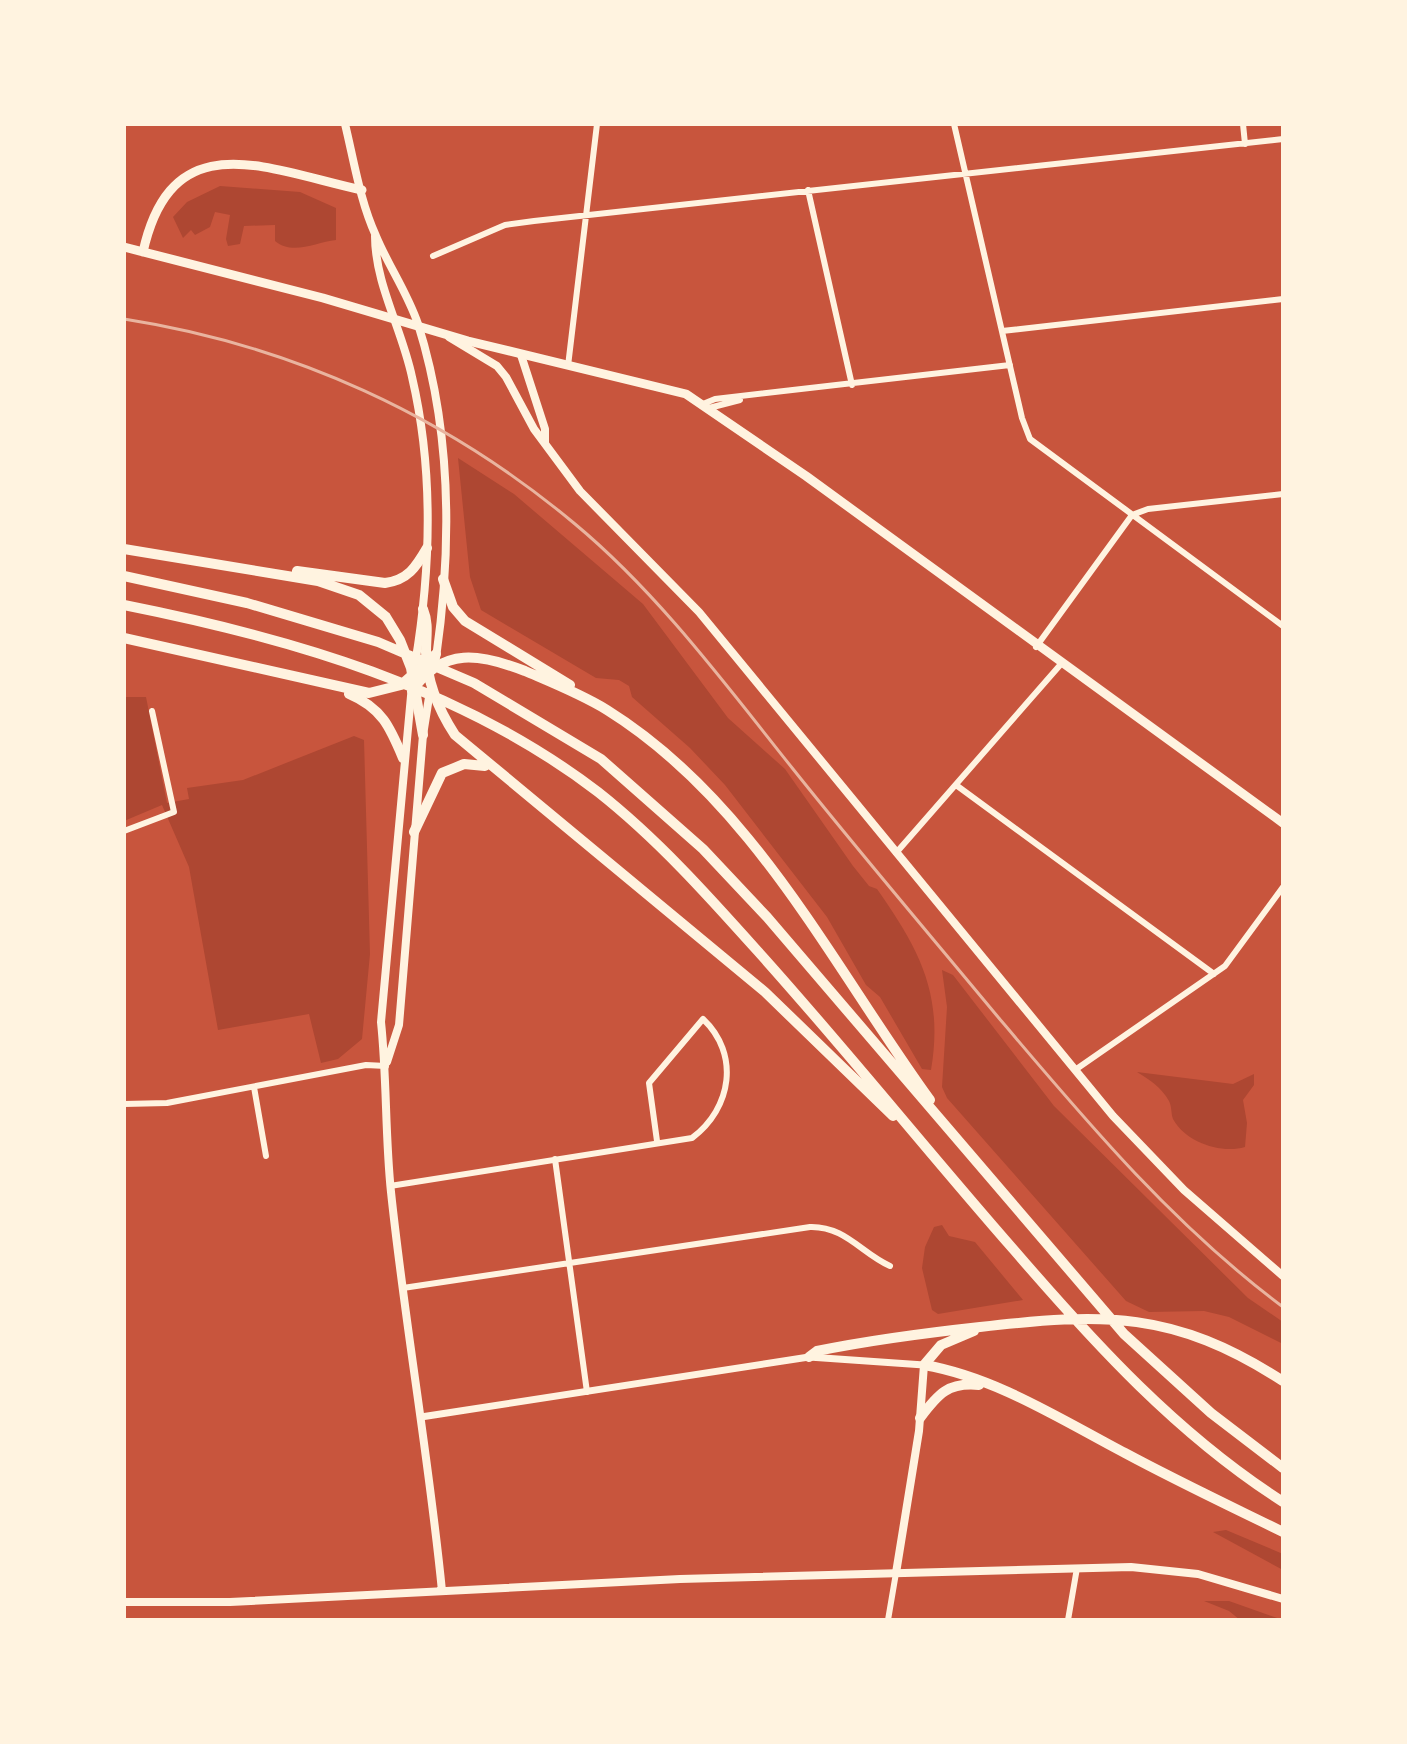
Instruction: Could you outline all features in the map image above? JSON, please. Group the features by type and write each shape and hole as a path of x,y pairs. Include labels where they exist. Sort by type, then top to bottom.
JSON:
{"highway":[{"path":"267,573 298,571 385,583 398,581 416,567 427,548"},
{"path":"124,549 343,588 375,606 400,640 423,735"},
{"path":"124,576 247,603 378,642 474,683 583,745 677,824 767,917 1141,1351 1211,1413 1283,1468"},
{"path":"443,579 453,607 465,621 566,682 583,697"},
{"path":"124,605 254,634 373,671 471,715 580,779 636,825 724,914 1049,1293 1123,1372 1210,1449 1283,1502"},
{"path":"423,609 428,621 431,687 455,735 765,992 876,1102 911,1129"},
{"path":"124,638 342,688 385,692 412,689 430,670 452,659 475,655 499,661 583,697 609,712 670,759 748,838 933,1105 944,1126"},
{"path":"430,670 436,654"},
{"path":"342,688 375,707 386,718 403,758"},
{"path":"414,832 442,773 464,764 491,767"},
{"path":"809,1357 817,1351 859,1343 1031,1319 1080,1317 1166,1327 1229,1350 1283,1381"},
{"path":"983,1327 941,1345 924,1365 990,1386 1283,1532"},
{"path":"920,1418 940,1391 955,1384 990,1386"}],"main road":[{"path":"345,124 375,236 402,282 417,322 440,419 447,500 436,654"},
{"path":"143,252 162,196 175,182 202,167 243,165 362,190"},
{"path":"375,236 375,264 405,346 421,423 427,474 423,609 403,758 381,1022 386,1066 384,1109 390,1186 442,1591"},
{"path":"124,247 521,355 660,385 706,406 897,541 1036,647 1283,823"},
{"path":"445,334 497,366 580,491 706,621 1075,1070 1184,1190 1283,1276"},
{"path":"521,355 545,429 545,442"},
{"path":"386,1066 399,1025 423,735 431,687"},
{"path":"896,1573 920,1418 924,1365"},
{"path":"124,1602 230,1602 896,1573 1131,1567 1198,1574 1283,1599"}],"street":[{"path":"568,366 597,124"},
{"path":"954,124 1022,418 1035,445 1283,626"},
{"path":"1243,124 1245,144"},
{"path":"433,256 505,225 1283,139"},
{"path":"808,190 852,385"},
{"path":"1002,331 1283,299"},
{"path":"706,406 1010,365"},
{"path":"1036,647 1132,515 1148,509 1283,494"},
{"path":"896,853 1061,664"},
{"path":"124,831 174,812 152,711"},
{"path":"956,785 1214,974"},
{"path":"1075,1070 1214,974 1237,952 1283,887"},
{"path":"390,1186 657,1141 683,1142 692,1138 723,1099 728,1081 723,1045 703,1019 649,1083 657,1141"},
{"path":"124,1104 167,1103 366,1065 386,1066"},
{"path":"254,1087 266,1156"},
{"path":"555,1159 587,1392"},
{"path":"403,1288 826,1227 845,1234 874,1259 890,1266"},
{"path":"421,1417 809,1357 924,1365"},
{"path":"1068,1620 1077,1568"},
{"path":"888,1620 896,1573"}],"shaded area":[{"path":"220,186 300,192 336,208 336,240 289,247 275,241 275,225 244,226 240,244 228,246 226,239 230,215 215,212 210,227 195,235 191,230 183,238 173,217 187,202"},
{"path":"458,458 514,494 643,604 728,718 785,769 853,866 869,886 877,889 916,953 931,995 934,1018 931,1070 922,1069 880,997 866,985 827,917 725,785 690,748 632,697 629,686 619,680 596,678 481,610 470,577"},
{"path":"124,697 146,697 167,803 189,799 187,788 243,780 354,736 364,740 370,954 362,1039 338,1059 321,1063 309,1014 218,1030 189,867 162,805 124,821"},
{"path":"942,970 953,975 1054,1106 1248,1298 1283,1322 1283,1344 1229,1317 1204,1311 1149,1312 1126,1301 947,1098 942,1087 947,1007"},
{"path":"1137,1072 1233,1084 1254,1074 1254,1085 1243,1100 1247,1123 1245,1147 1216,1148 1186,1134 1173,1119 1170,1103 1162,1092"},
{"path":"942,1225 949,1236 975,1242 1023,1300 938,1314 932,1310 922,1268 925,1247 934,1227"},
{"path":"1226,1530 1283,1554 1283,1570 1213,1532"},
{"path":"1204,1601 1229,1601 1283,1620 1240,1620 1229,1611"}],"railway":[{"path":"124,319 247,347 363,390 473,450 575,524 635,580 690,641 869,863 1098,1133 1204,1242 1283,1307"}]}
